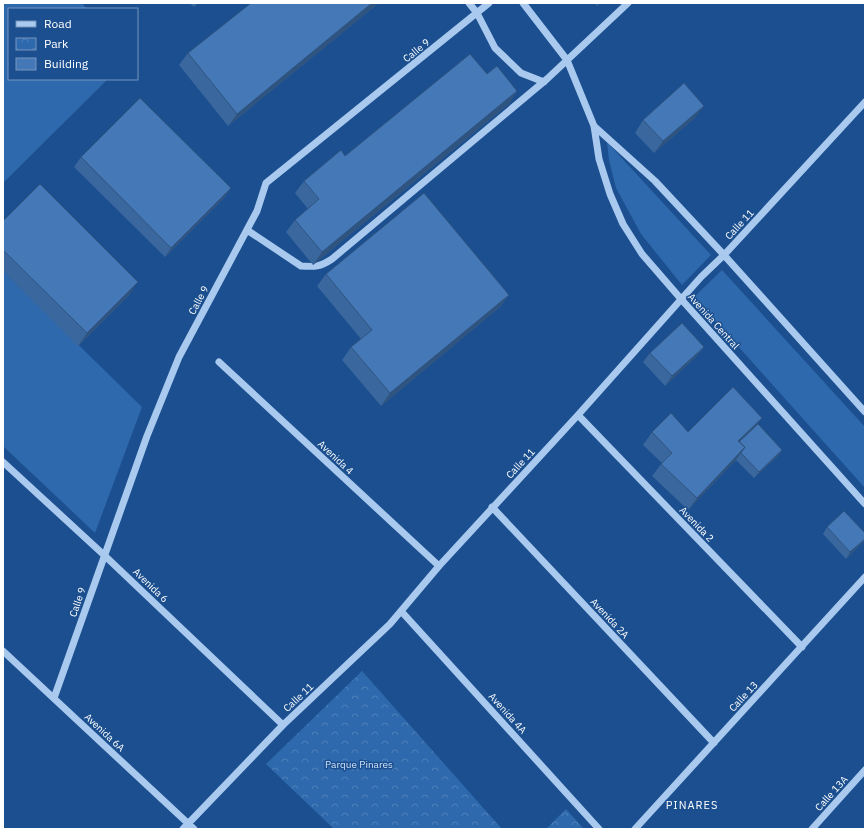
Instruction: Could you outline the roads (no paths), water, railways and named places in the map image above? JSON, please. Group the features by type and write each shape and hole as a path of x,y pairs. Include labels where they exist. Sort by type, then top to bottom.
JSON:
{"street":[{"path":"469,3 477,13 496,48 521,73 544,82"},
{"name":"Calle 9","path":"54,698 147,436 179,356 257,211 266,183 489,3"},
{"name":"Avenida Central","path":"524,3 567,60 594,126 599,159 610,194 623,224 642,254 865,504"},
{"path":"247,230 302,266 312,267 322,265 332,259 544,82 628,3"},
{"name":"Calle 11","path":"188,827 282,725 384,629 401,611 439,566 578,415 701,277 724,255 865,102"},
{"name":"Avenida Central","path":"594,126 655,181 724,255 865,412"},
{"name":"Avenida 4","path":"219,362 439,566"},
{"name":"Avenida 2","path":"578,415 802,647"},
{"name":"Avenida 6","path":"3,462 104,555 282,725"},
{"name":"Avenida 2A","path":"492,507 714,743"},
{"name":"Calle 13","path":"635,829 865,577"},
{"name":"Avenida 4A","path":"401,611 599,829"},
{"name":"Avenida 6A","path":"3,651 188,827"},
{"name":"Calle 13A","path":"812,829 865,770"}],"district":[{"name":"PINARES","path":"692,805"}],"park label":[{"name":"Parque Pinares","path":"359,764"}]}
